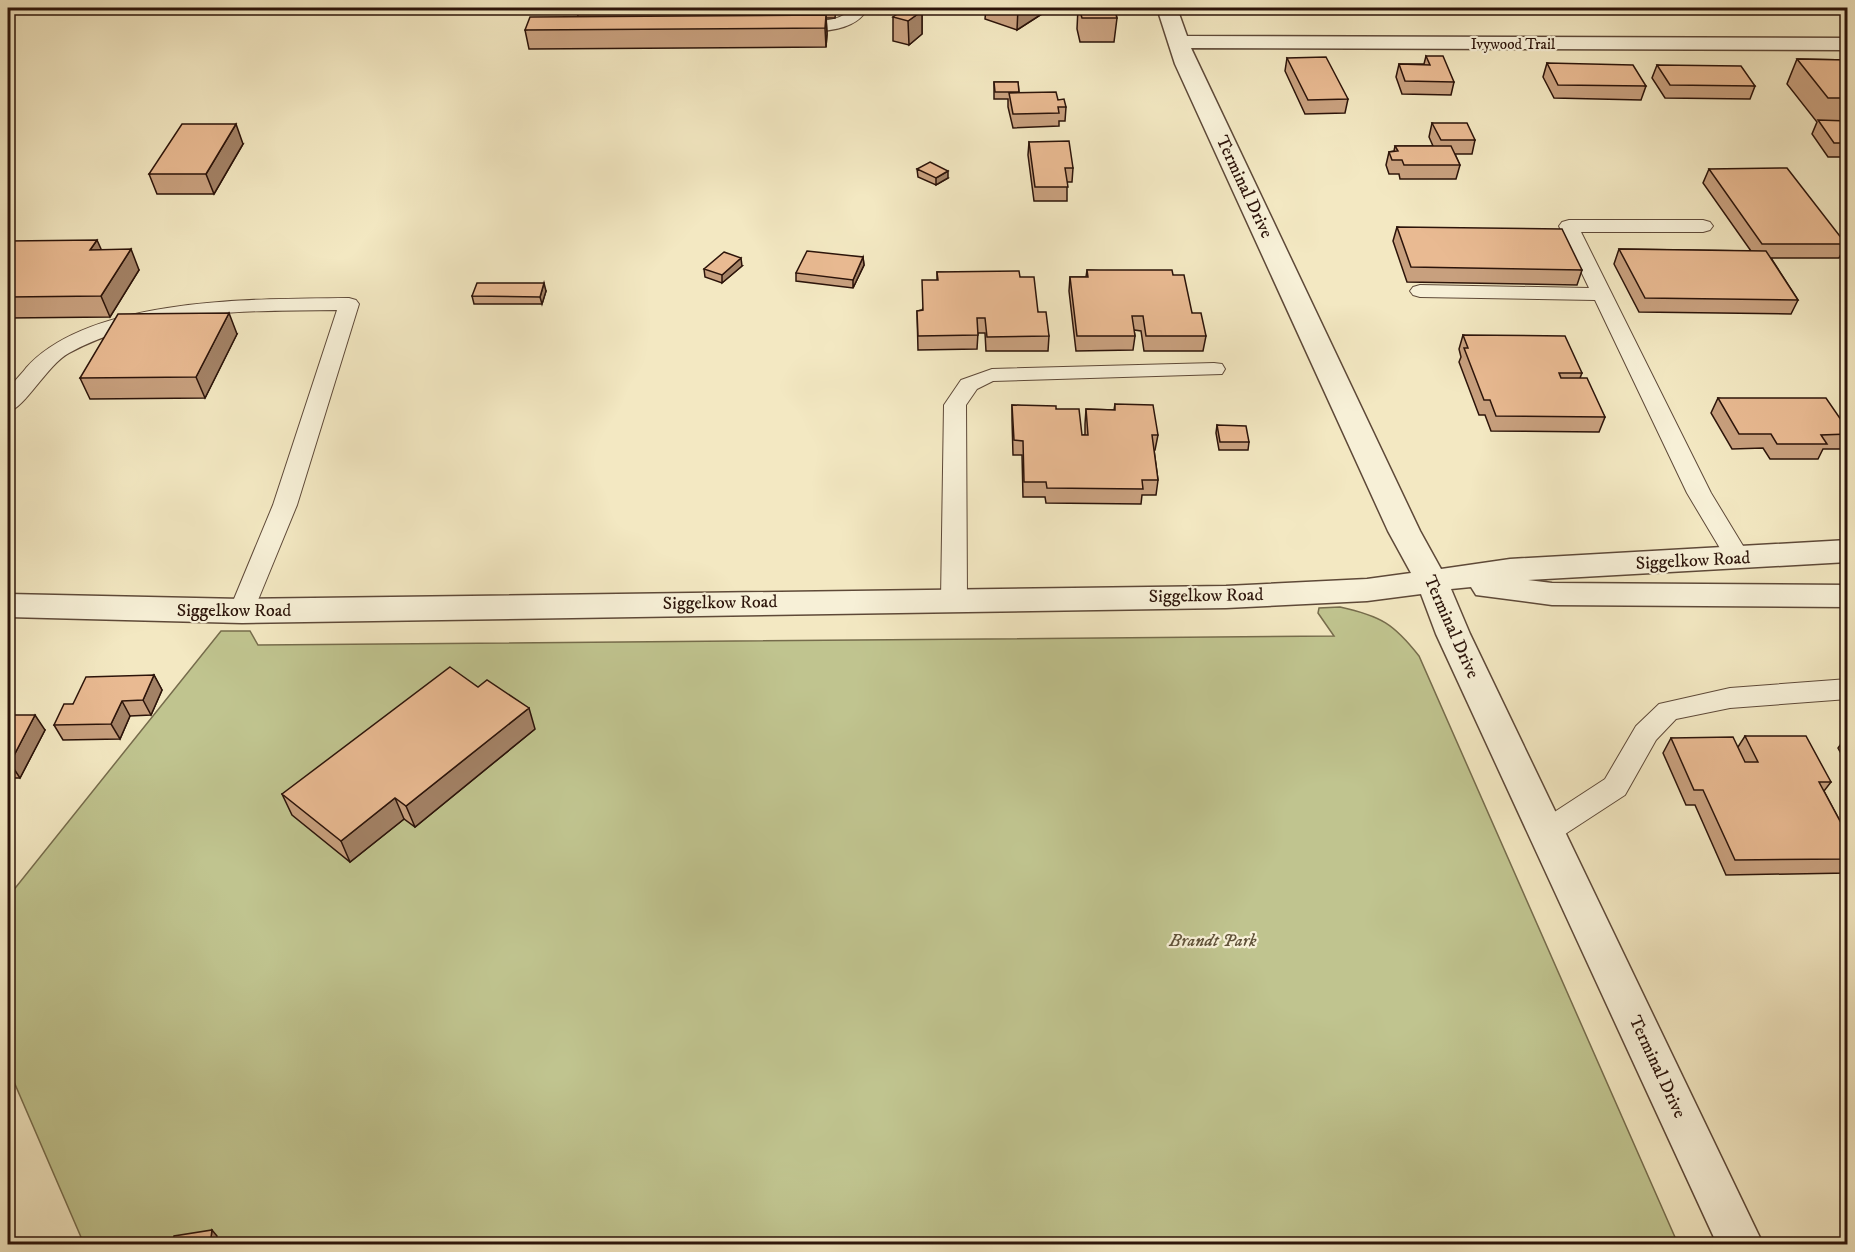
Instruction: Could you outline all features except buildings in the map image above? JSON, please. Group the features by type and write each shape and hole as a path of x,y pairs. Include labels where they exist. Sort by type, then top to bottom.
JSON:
{"street":[{"name":"Terminal Drive","path":"1167,8 1178,42 1404,531 1432,582 1453,634 1740,1245"},
{"name":"Ivywood Trail","path":"1178,42 1848,44"},
{"name":"Siggelkow Road","path":"8,606 242,611 954,599 1226,597 1367,590 1510,570 1739,559 1848,551"},
{"name":"Siggelkow Road","path":"1432,582 1552,594 1848,596"}],"lane":[{"path":"775,26 841,24 850,20 861,8"},
{"path":"1703,226 1559,227 1602,294 1699,493 1739,559"},
{"path":"1420,291 1602,294"},
{"path":"8,405 33,374 59,349 106,330 154,316 223,305 349,304 285,505 242,611"},
{"path":"954,599 955,405 965,386 976,379 992,375 1214,369"},
{"path":"1546,832 1615,787 1646,733 1668,711 1730,698 1848,689"}],"green space":[{"name":"Brandt Park","path":"1340,607 1366,614 1386,623 1402,636 1419,656 1678,1244 84,1244 8,1068 8,897 221,631 250,631 258,645 1334,636 1318,613 1319,608"}]}
